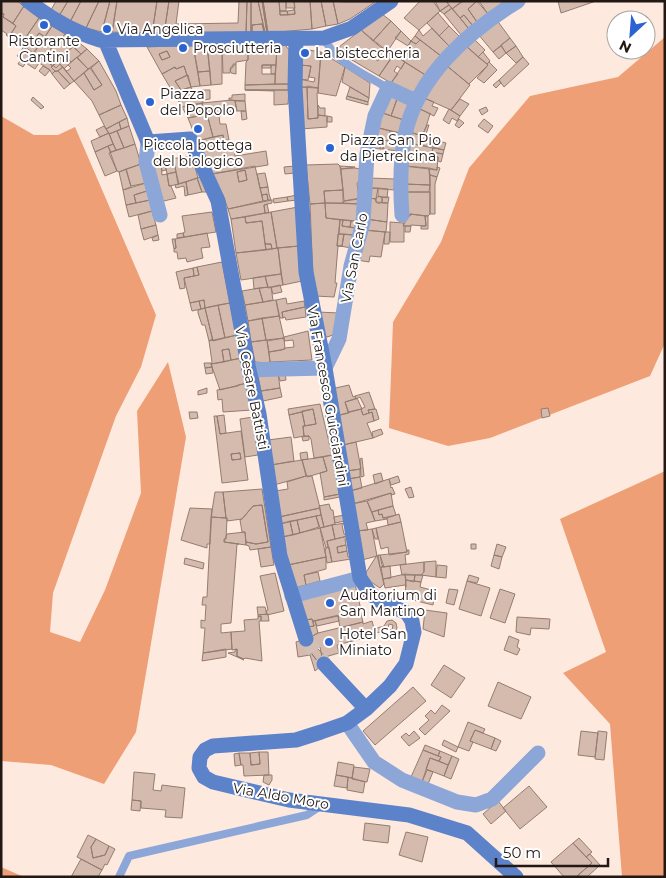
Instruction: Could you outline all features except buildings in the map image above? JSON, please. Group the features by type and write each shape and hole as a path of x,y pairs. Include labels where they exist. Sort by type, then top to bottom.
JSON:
{"main road":[{"path":"28,1 44,13 81,34 105,40 324,38 352,28 391,1"},
{"name":"Via Francesco Guicciardini","path":"296,39 292,87 306,272 325,368 360,578 369,592 378,600 407,614 412,621 414,632 406,664 390,686 366,709"},
{"path":"105,40 148,142"},
{"name":"Via Cesare Battisti","path":"148,142 190,140 218,201 249,370 259,414 280,556 306,639"},
{"path":"324,664 366,709"},
{"name":"Via Aldo Moro","path":"366,709 347,723 296,740 213,746 205,750 200,757 199,768 204,777 213,782 289,800 409,815 467,833 516,877"}],"street":[{"path":"402,214 400,183 402,152 405,133 416,101 441,64 456,48 490,18 518,1"},
{"path":"386,87 416,101"},
{"name":"Via San Carlo","path":"325,368 339,339 351,266 363,223 367,154 375,116 386,87"},
{"path":"148,142 146,162 160,215"},
{"path":"249,370 325,368"},
{"path":"292,596 360,578"},
{"path":"347,723 374,762 402,780 457,802 476,805 492,799 538,753"}],"lane":[{"path":"324,38 335,55 386,87"},
{"path":"119,877 130,856 307,815 324,804"}],"shaded area":[{"path":"665,37 665,343 650,376 490,438 448,446 389,428 393,322 441,242 469,168 530,96 618,77 638,60 656,60 656,45"},
{"path":"1,116 34,135 58,135 75,127 156,315 141,367 116,416 53,593 50,632 80,642 105,590 141,493 137,411 168,362 186,437 136,732 104,784 51,765 1,761"},
{"path":"665,471 665,877 622,877 610,724 563,673 606,652 560,519"},
{"path":"1,867 24,877 1,877"}],"tunnel":[{"path":"306,639 324,664"}],"place":[{"name":"Ristorante Cantini","path":"44,25"},
{"name":"Via Angelica","path":"107,29"},
{"name":"Prosciutteria","path":"183,48"},
{"name":"La bisteccheria","path":"305,53"},
{"name":"Piazza del Popolo","path":"150,102"},
{"name":"Piccola bottega del biologico","path":"198,129"},
{"name":"Piazza San Pio da Pietrelcina","path":"330,148"},
{"name":"Auditorium di San Martino","path":"330,603"},
{"name":"Hotel San Miniato","path":"329,642"}]}
